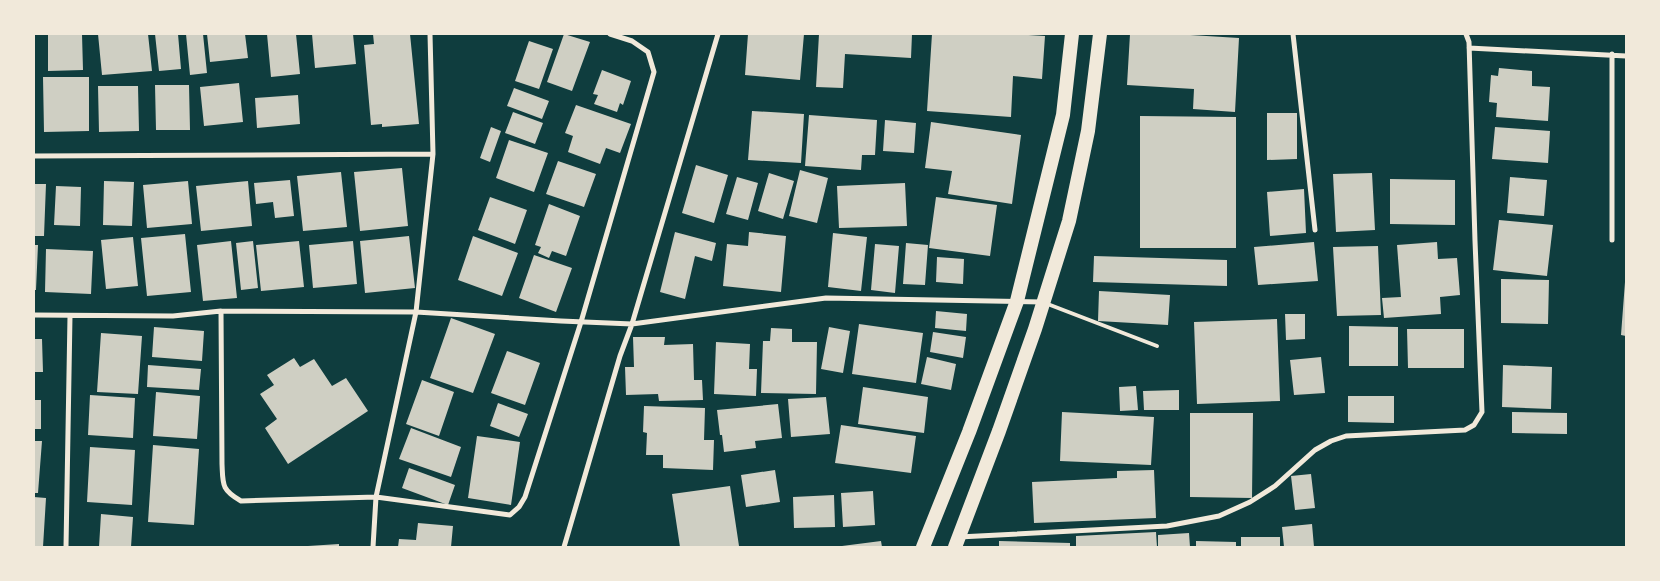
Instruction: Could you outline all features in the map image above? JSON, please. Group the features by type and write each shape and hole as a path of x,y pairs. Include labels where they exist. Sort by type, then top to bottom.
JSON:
{"highway":[{"path":"923,547 969,432 1017,301 1063,115 1072,34"},
{"path":"956,542 999,431 1070,222 1088,131 1100,34"}],"street":[{"path":"373,547 376,497 416,312 432,154 430,34"},
{"path":"220,311 222,464 223,484 229,495 240,501 376,497 510,515 526,497 581,322 654,72 648,52 632,41 610,34"},
{"path":"564,547 718,34"},
{"path":"956,542 1167,526 1218,516 1250,502 1275,486 1315,450 1331,441 1346,436 1465,430 1474,425 1482,412 1474,241 1469,42 1466,34"},
{"path":"1294,36 1315,230"},
{"path":"1469,48 1626,56"},
{"path":"1612,54 1612,240"},
{"path":"34,156 432,154"},
{"path":"34,316 173,316 220,311 416,312 632,324 826,298 1043,302"},
{"path":"66,547 70,316"}],"lane":[{"path":"1043,302 1157,346"}],"building":[{"path":"48,34 82,34 83,70 48,71"},
{"path":"98,34 148,34 152,71 102,75"},
{"path":"155,34 178,34 181,69 159,71"},
{"path":"186,34 203,34 207,73 190,75"},
{"path":"207,34 245,34 248,58 210,62"},
{"path":"267,34 296,34 300,74 271,77"},
{"path":"312,34 353,34 356,64 315,68"},
{"path":"373,34 410,34 419,124 382,127 382,124 371,125 364,45 374,44"},
{"path":"564,34 590,42 572,91 547,82"},
{"path":"748,34 804,34 800,80 745,75"},
{"path":"819,34 912,34 911,58 845,54 843,88 816,87"},
{"path":"932,34 1045,36 1042,79 1013,76 1011,117 927,111"},
{"path":"1130,34 1174,34 1239,38 1235,112 1193,109 1194,89 1127,85"},
{"path":"529,41 553,49 539,89 515,81"},
{"path":"1499,68 1532,71 1532,86 1550,87 1548,121 1496,117 1497,103 1489,102 1491,75 1498,76"},
{"path":"602,70 631,81 623,105 620,103 617,112 594,104 598,95 593,94"},
{"path":"43,77 89,77 89,131 44,132"},
{"path":"239,83 243,122 204,126 200,87"},
{"path":"155,85 189,85 190,130 156,130"},
{"path":"98,86 138,86 139,131 99,132"},
{"path":"514,88 549,101 542,119 507,106"},
{"path":"298,95 300,124 257,128 255,98"},
{"path":"576,105 631,124 620,153 606,148 600,164 568,152 573,136 565,133"},
{"path":"752,111 804,114 801,163 748,160"},
{"path":"513,112 543,123 535,144 505,133"},
{"path":"1267,113 1297,113 1297,159 1267,160"},
{"path":"809,115 877,120 875,155 862,155 861,170 805,166"},
{"path":"1140,116 1236,117 1236,248 1140,248"},
{"path":"885,120 916,123 914,153 883,151"},
{"path":"931,122 1021,135 1012,204 948,194 952,171 925,168"},
{"path":"491,127 501,131 490,162 480,158"},
{"path":"1495,127 1550,131 1548,163 1492,159"},
{"path":"509,140 548,153 534,192 496,178"},
{"path":"558,161 596,174 584,207 546,194"},
{"path":"696,165 728,175 714,223 682,213"},
{"path":"402,168 408,226 360,231 354,172"},
{"path":"800,170 828,178 817,223 789,216"},
{"path":"341,172 347,227 303,231 297,176"},
{"path":"769,173 794,181 783,219 758,211"},
{"path":"1372,173 1375,230 1336,232 1333,174"},
{"path":"737,177 758,183 748,220 726,214"},
{"path":"1510,177 1547,180 1544,216 1507,213"},
{"path":"1390,179 1455,180 1455,225 1390,224"},
{"path":"290,180 294,216 275,218 273,202 256,204 254,183"},
{"path":"104,181 134,182 132,226 103,225"},
{"path":"188,181 192,224 147,228 143,185"},
{"path":"248,181 252,226 201,231 196,186"},
{"path":"905,183 907,226 839,228 837,186"},
{"path":"34,184 46,184 44,236 34,236"},
{"path":"56,186 81,187 80,226 54,225"},
{"path":"1304,189 1306,233 1270,236 1267,192"},
{"path":"490,197 527,210 515,244 478,230"},
{"path":"936,197 997,205 990,256 929,248"},
{"path":"549,204 580,216 566,256 552,251 549,258 538,253 541,247 535,245"},
{"path":"1499,220 1553,225 1547,276 1493,270"},
{"path":"675,232 716,243 712,261 695,256 685,299 660,292"},
{"path":"749,232 786,236 781,292 723,286 727,244 748,246"},
{"path":"833,233 867,237 861,291 828,287"},
{"path":"185,234 191,292 147,296 141,238"},
{"path":"409,236 415,288 365,293 360,241"},
{"path":"473,236 518,253 502,296 458,280"},
{"path":"133,237 138,286 106,289 101,240"},
{"path":"231,241 237,298 203,301 197,245"},
{"path":"253,241 258,288 241,290 236,243"},
{"path":"299,241 304,287 261,291 256,245"},
{"path":"353,241 357,284 313,288 309,245"},
{"path":"1314,242 1318,281 1258,285 1254,247"},
{"path":"1437,242 1438,259 1457,258 1460,295 1440,297 1441,314 1384,318 1382,298 1401,297 1397,245"},
{"path":"906,243 928,245 925,285 903,284"},
{"path":"875,244 899,246 895,293 871,290"},
{"path":"34,245 38,245 36,290 34,290"},
{"path":"1378,246 1381,315 1337,316 1333,247"},
{"path":"46,249 93,251 91,294 45,292"},
{"path":"534,255 572,268 556,312 519,298"},
{"path":"1094,256 1227,260 1227,286 1093,282"},
{"path":"937,257 964,259 963,284 936,282"},
{"path":"1501,279 1549,280 1548,324 1501,323"},
{"path":"1626,282 1626,336 1621,335"},
{"path":"1099,291 1170,295 1168,325 1098,321"},
{"path":"936,311 967,314 966,331 935,328"},
{"path":"1285,314 1305,314 1305,339 1286,340"},
{"path":"451,318 495,334 473,393 430,378"},
{"path":"1277,319 1280,401 1197,404 1194,322"},
{"path":"859,324 923,333 916,383 852,374"},
{"path":"1349,326 1398,327 1398,366 1349,366"},
{"path":"154,327 204,331 202,361 152,357"},
{"path":"829,327 850,331 843,373 821,369"},
{"path":"771,328 792,329 792,342 817,342 816,394 761,393 763,341 770,341"},
{"path":"1407,329 1464,329 1464,368 1408,368"},
{"path":"933,332 966,337 963,358 930,352"},
{"path":"101,333 142,336 138,394 97,392"},
{"path":"633,337 665,337 664,345 693,344 694,380 702,380 703,400 659,401 658,394 626,395 625,367 634,367"},
{"path":"34,339 42,339 43,372 34,372"},
{"path":"716,342 750,344 749,369 757,369 756,396 714,394"},
{"path":"507,351 540,363 525,405 491,393"},
{"path":"927,357 956,364 951,390 921,384"},
{"path":"1321,357 1325,393 1294,395 1290,360"},
{"path":"294,358 300,367 314,359 332,386 346,378 368,411 288,464 265,428 277,419 260,394 274,385 267,375"},
{"path":"148,365 201,369 199,390 147,387"},
{"path":"1503,365 1552,367 1551,409 1502,407"},
{"path":"422,380 454,392 439,436 406,424"},
{"path":"1136,386 1138,410 1120,411 1119,387"},
{"path":"863,387 928,397 924,433 858,424"},
{"path":"1179,390 1179,410 1144,410 1143,391"},
{"path":"156,392 200,396 197,439 153,436"},
{"path":"90,395 135,398 133,438 88,435"},
{"path":"1348,396 1394,396 1394,423 1348,422"},
{"path":"826,397 830,434 791,437 788,399"},
{"path":"34,400 41,400 41,429 34,429"},
{"path":"498,403 528,414 519,437 490,426"},
{"path":"778,404 782,438 755,441 756,448 724,452 717,410"},
{"path":"644,406 705,408 704,440 714,440 713,470 663,468 663,455 646,455 647,433 643,432"},
{"path":"1062,412 1154,417 1151,465 1060,461"},
{"path":"1512,412 1567,413 1567,434 1512,433"},
{"path":"1190,413 1253,413 1252,498 1190,497"},
{"path":"841,425 916,436 911,473 835,463"},
{"path":"411,428 461,447 451,477 399,459"},
{"path":"477,436 520,442 511,505 468,498"},
{"path":"34,441 42,441 38,493 34,493"},
{"path":"153,445 199,449 194,525 148,522"},
{"path":"90,447 135,450 132,505 87,502"},
{"path":"409,468 455,485 448,505 402,488"},
{"path":"775,470 780,502 746,507 741,475"},
{"path":"1154,470 1156,518 1034,523 1032,482 1117,478 1117,471"},
{"path":"1311,474 1315,508 1295,510 1291,476"},
{"path":"730,486 739,546 680,547 672,494"},
{"path":"873,491 875,525 843,527 841,493"},
{"path":"834,495 835,527 794,528 793,497"},
{"path":"34,497 46,498 43,547 34,547"},
{"path":"101,514 133,517 131,547 99,547"},
{"path":"418,523 453,526 451,547 398,547 399,539 416,540"},
{"path":"1312,524 1314,547 1284,547 1282,527"},
{"path":"1156,532 1157,547 1076,547 1076,536"},
{"path":"1189,533 1190,547 1158,547 1158,535"},
{"path":"1241,537 1280,537 1280,547 1241,547"},
{"path":"881,541 882,547 842,547 842,546"},
{"path":"999,541 1070,543 1070,547 999,547"},
{"path":"1196,541 1236,542 1236,547 1196,547"},
{"path":"339,544 339,547 308,547 308,546"}]}
